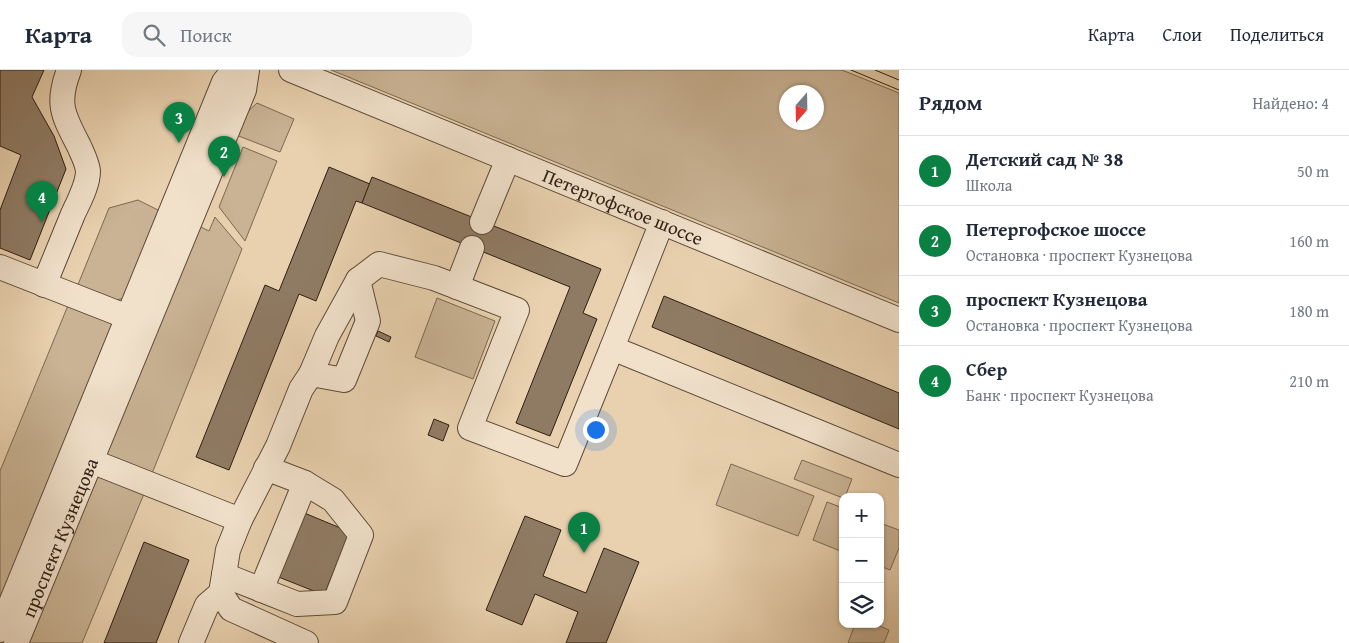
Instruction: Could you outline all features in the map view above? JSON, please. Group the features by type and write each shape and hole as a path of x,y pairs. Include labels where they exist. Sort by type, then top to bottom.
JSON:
{"street":[{"path":"44,285 84,188 88,171 84,156 63,110 61,98 69,70"},
{"name":"проспект Кузнецова","path":"16,643 82,457 137,321 224,82 234,70"},
{"name":"проспект Кузнецова","path":"137,321 244,90 247,70"},
{"name":"Петергофское шоссе","path":"291,70 899,320"},
{"path":"482,222 508,159"},
{"path":"306,643 230,609 223,584 228,550 240,520 278,446 301,389 311,374 327,336 358,280 379,264 434,278 517,310 470,428 565,464 662,222"},
{"path":"457,287 472,248"},
{"path":"0,267 137,321"},
{"path":"311,374 344,380 368,321 358,280"},
{"path":"612,348 899,464"},
{"path":"82,457 240,520"},
{"name":"проспект Кузнецова","path":"0,630 82,457"},
{"path":"223,584 261,590 297,604 335,602 361,535 334,500 305,483 266,468"},
{"path":"261,590 305,483"},
{"path":"192,643 207,605 223,584"}],"shaded area":[{"path":"331,70 842,70 899,93 899,303"},
{"path":"257,103 294,119 280,152 236,135 245,114"},
{"path":"243,147 277,161 245,241 219,207"},
{"path":"138,200 160,211 125,298 112,301 77,287 109,208"},
{"path":"215,217 242,249 151,476 104,458 199,226 209,231"},
{"path":"437,298 495,321 473,379 415,357"},
{"path":"69,303 105,317 114,326 0,602 0,471"},
{"path":"802,460 852,479 847,493 839,493 839,496 794,479"},
{"path":"731,464 814,496 798,536 716,505"},
{"path":"99,473 146,489 82,643 28,643"},
{"path":"827,502 839,506 839,550 813,540"},
{"path":"884,524 899,530 899,548 890,570 884,568"},
{"path":"854,628 884,628 889,630 884,643 848,643"}],"building":[{"path":"0,70 44,70 32,97 54,136 66,169 30,260 0,248 0,210 21,155 0,146"},
{"path":"329,167 370,184 362,203 356,201 316,301 299,294 229,470 196,457 265,285 279,291"},
{"path":"372,177 601,269 583,313 597,319 550,436 516,423 570,287 362,203"},
{"path":"664,296 899,393 899,429 652,327"},
{"path":"378,331 391,337 389,342 376,336"},
{"path":"434,419 449,425 443,441 428,435"},
{"path":"302,512 350,532 324,595 276,576"},
{"path":"525,516 561,530 543,576 586,593 604,548 639,562 606,643 566,643 578,612 535,594 522,625 486,610"},
{"path":"144,542 189,560 156,643 104,643"}],"tram line":[{"path":"851,70 899,90"},
{"path":"875,70 899,80"}],"place":[{"name":"проспект Кузнецова","path":"179,143"},
{"name":"Петергофское шоссе","path":"224,177"},
{"name":"Сбер","path":"42,222"},
{"name":"Детский сад № 38","path":"584,553"}]}
